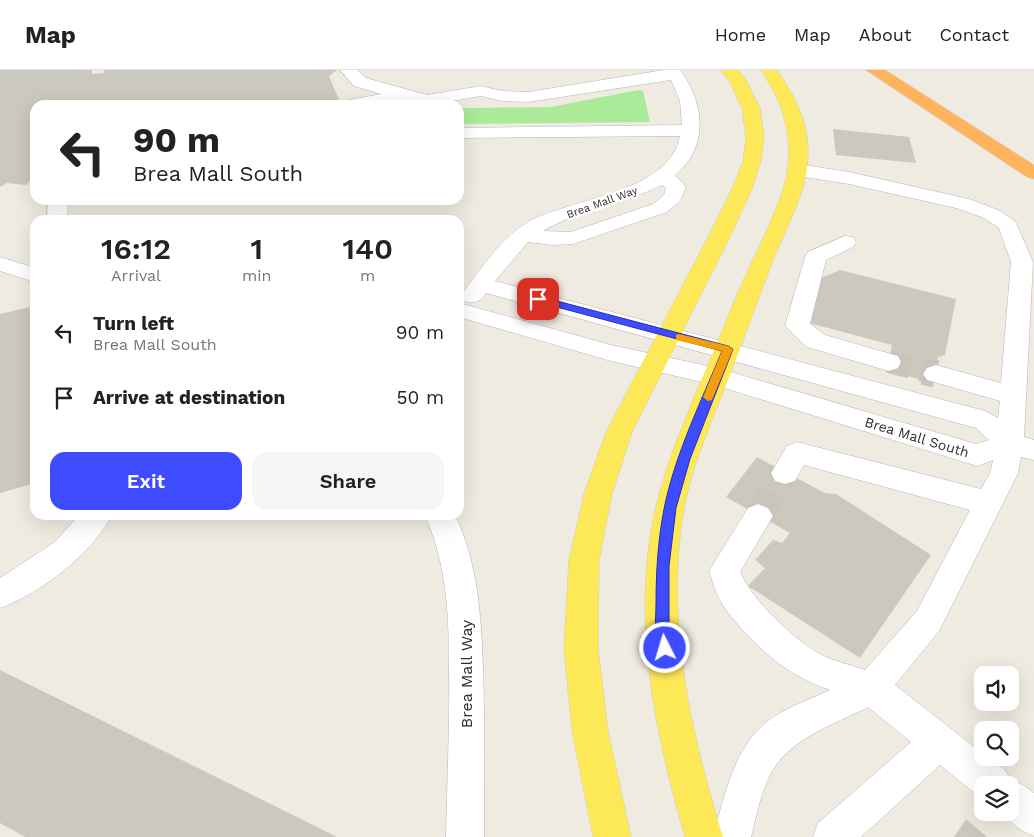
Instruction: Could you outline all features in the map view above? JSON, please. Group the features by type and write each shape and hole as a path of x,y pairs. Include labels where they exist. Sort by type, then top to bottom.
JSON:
{"highway":[{"path":"874,70 1034,173"}],"main road":[{"path":"612,837 590,731 581,648 584,560 598,494 619,432 720,234 742,188 752,161 755,137 751,108 738,80 729,70"},
{"path":"704,837 689,788 672,704 662,630 662,566 670,508 684,459 792,192 798,170 799,148 795,116 783,90 769,70"}],"lane":[{"path":"348,70 360,82 402,96 427,100 481,91 502,96 528,97 674,72 691,104 692,130 688,145 676,163 664,176 676,187 673,197 660,208 573,238 553,239 523,235 513,243 464,307"},
{"path":"379,100 402,96"},
{"path":"464,133 692,130"},
{"path":"732,837 743,796 755,765 772,741 790,728 871,688 928,622 1004,473 1022,446 1013,395 1022,262 1008,225 991,214 962,203 849,178 798,170"},
{"path":"845,242 816,257 797,326 816,341 889,362"},
{"path":"0,264 30,273"},
{"path":"481,284 728,349 985,421 1022,446"},
{"name":"Brea Mall South","path":"464,313 654,364 717,377 977,455 1022,446"},
{"path":"936,374 1013,395"},
{"path":"785,473 797,453 989,503"},
{"path":"758,516 724,571 735,596 772,638 814,669 871,688 982,776"},
{"path":"0,594 66,552 94,520"},
{"name":"Brea Mall Way","path":"442,520 453,545 464,586 467,700 465,837"},
{"path":"832,837 939,742"},
{"path":"1019,805 1034,817"}],"green space":[{"path":"638,90 643,91 650,122 464,124 464,108 551,107"}],"building":[{"path":"0,70 92,70 92,74 104,73 104,70 337,70 329,76 339,100 30,100 30,181 26,185 7,183 0,187"},
{"path":"833,129 909,137 916,163 836,155"},
{"path":"840,270 956,299 945,355 938,357 933,382 893,373 888,367 892,345 809,323 819,279"},
{"path":"30,307 30,484 0,493 0,314"},
{"path":"757,457 825,493 836,494 931,555 860,658 748,586 765,568 755,560 773,540 782,543 790,533 726,497"},
{"path":"0,670 337,837 25,837 0,823"},
{"path":"966,819 987,837 954,837"}],"tunnel":[{"path":"889,362 928,372"},
{"path":"924,371 928,372"},
{"path":"928,372 936,374"},
{"path":"758,516 785,473"}],"slow traffic":[{"path":"679,337 728,349 708,397"}],"route":[{"path":"538,299 728,349 684,459 670,508 662,566 662,630 665,648"}]}
